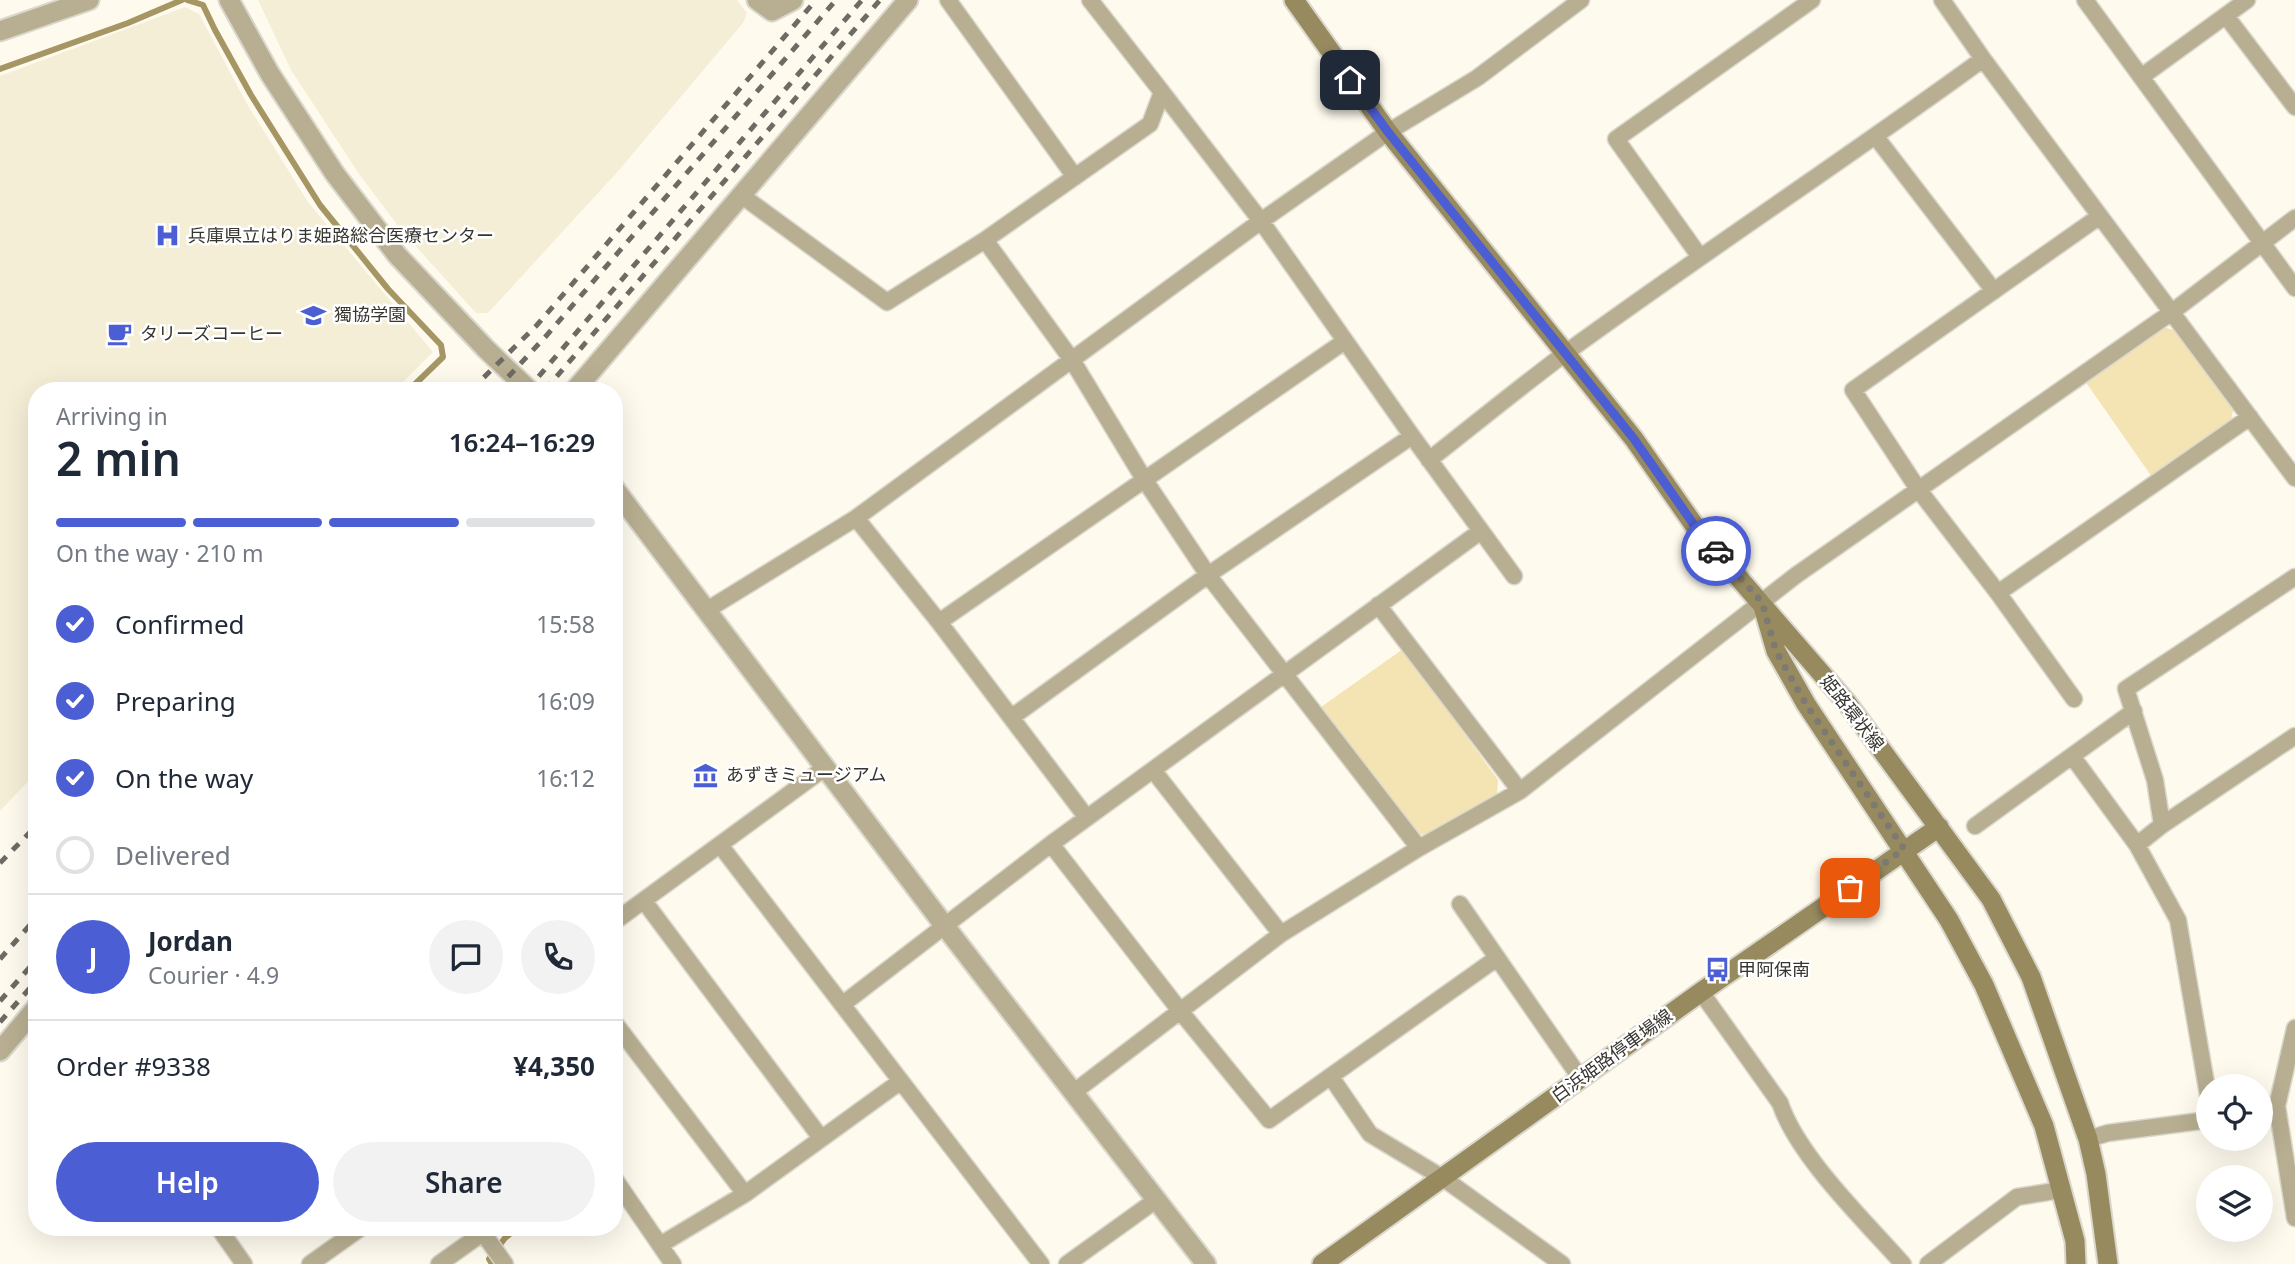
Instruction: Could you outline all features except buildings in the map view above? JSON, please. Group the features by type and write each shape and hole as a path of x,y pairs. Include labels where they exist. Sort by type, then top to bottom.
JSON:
{"main road":[{"name":"姫路環状線","path":"1294,0 1388,132 1634,439 1699,532 1847,703 1939,827"},
{"name":"姫路環状線","path":"1762,602 1776,651 1800,693 1904,849"},
{"name":"白浜姫路停車場線","path":"1322,1264 1701,992 1939,827"},
{"path":"1939,827 1991,899 2031,977 2088,1139 2096,1174 2108,1264"},
{"path":"1904,849 1950,920 1984,985 2044,1126 2075,1241 2076,1264"}],"street":[{"path":"0,31 89,0"},
{"path":"229,0 270,74 335,174 397,255 521,382"},
{"path":"757,0 772,12 793,0"},
{"path":"582,382 908,0"},
{"path":"948,0 1075,177"},
{"path":"1090,0 1261,220 1514,576"},
{"path":"707,610 856,518 1261,220 1388,132 1477,78 1581,0"},
{"path":"1700,257 1616,139 1812,0"},
{"path":"1942,0 2295,478"},
{"path":"2085,0 2295,288"},
{"path":"2141,77 2247,0"},
{"path":"2226,16 2295,107"},
{"path":"1429,460 1564,354 1876,137 1983,59"},
{"path":"741,195 887,302 985,240 1150,124 1162,92"},
{"path":"1876,137 1994,291"},
{"path":"2074,699 1919,489 1853,390 2100,216"},
{"path":"1074,1092 1281,934 1419,848 1520,791 1762,602 2172,312 2295,218"},
{"path":"985,240 1072,360 1144,479 1208,575 1419,848"},
{"path":"939,622 1345,341"},
{"path":"1998,593 2250,417"},
{"path":"1012,717 1208,575 1412,436"},
{"path":"623,500 944,925 1206,1264"},
{"path":"856,518 939,622 1087,818"},
{"path":"843,1004 1051,844 1481,531"},
{"path":"2162,825 2155,780 2126,690 2293,584"},
{"path":"1378,605 1520,791"},
{"path":"1975,826 2134,711"},
{"path":"2137,845 2162,825 2295,736"},
{"path":"2072,756 2137,845 2178,920 2204,1074"},
{"path":"623,916 826,767"},
{"path":"1153,770 1281,934"},
{"path":"1051,844 1181,1012 1269,1120 1497,958"},
{"path":"720,845 1041,1264"},
{"path":"644,901 821,1139"},
{"path":"1460,904 1581,1079"},
{"path":"1701,992 1780,1103 1787,1122 1830,1182 1903,1264"},
{"path":"0,1051 28,1018"},
{"path":"2273,1095 2295,1028"},
{"path":"623,1034 745,1194"},
{"path":"1331,1077 1370,1134 1443,1178 1554,1262"},
{"path":"660,1245 745,1194 901,1081"},
{"path":"2088,1139 2108,1133 2196,1122"},
{"path":"2273,1124 2295,1218"},
{"path":"1928,1264 2017,1197 2061,1190"},
{"path":"623,1191 673,1264"},
{"path":"1067,1264 1156,1200"},
{"path":"224,1236 244,1264"},
{"path":"310,1264 349,1236"},
{"path":"439,1264 479,1236"},
{"path":"490,1236 505,1264"}],"shaded area":[{"path":"258,0 737,0 747,13 743,23 620,169 488,313 476,313 402,231 359,174 291,70"},
{"name":"兵庫県立はりま姫路総合医療センター","path":"185,7 199,14 247,104 308,202 433,352 403,382 28,382 28,781 0,811 0,76"},
{"path":"2163,327 2174,330 2233,410 2231,422 2152,477 2085,381"},
{"path":"1403,649 1498,780 1497,795 1427,835 1415,834 1321,707"}],"waterway":[{"path":"0,69 128,23 182,0"},
{"path":"187,0 203,5 251,95 320,205 388,289 441,345 443,357 417,382"},
{"path":"492,1264 489,1259 507,1236"}],"railway":[{"path":"479,382 537,325 816,0"},
{"path":"503,382 836,0"},
{"path":"534,382 862,0"},
{"path":"552,382 880,0"},
{"path":"0,863 28,834"},
{"path":"0,959 28,927"},
{"path":"0,1001 28,969"},
{"path":"0,1022 28,990"}],"way so far":[{"path":"1716,551 1762,602 1776,651 1806,704 1904,849 1850,888"}],"place":[{"name":"兵庫県立はりま姫路総合医療センター","path":"168,236"},
{"name":"獨協学園","path":"314,315"},
{"name":"タリーズコーヒー","path":"120,334"},
{"name":"あずきミュージアム","path":"706,775"},
{"name":"甲阿保南","path":"1718,970"}],"route":[{"path":"1350,80 1388,132 1634,439 1699,532 1716,551"}]}
